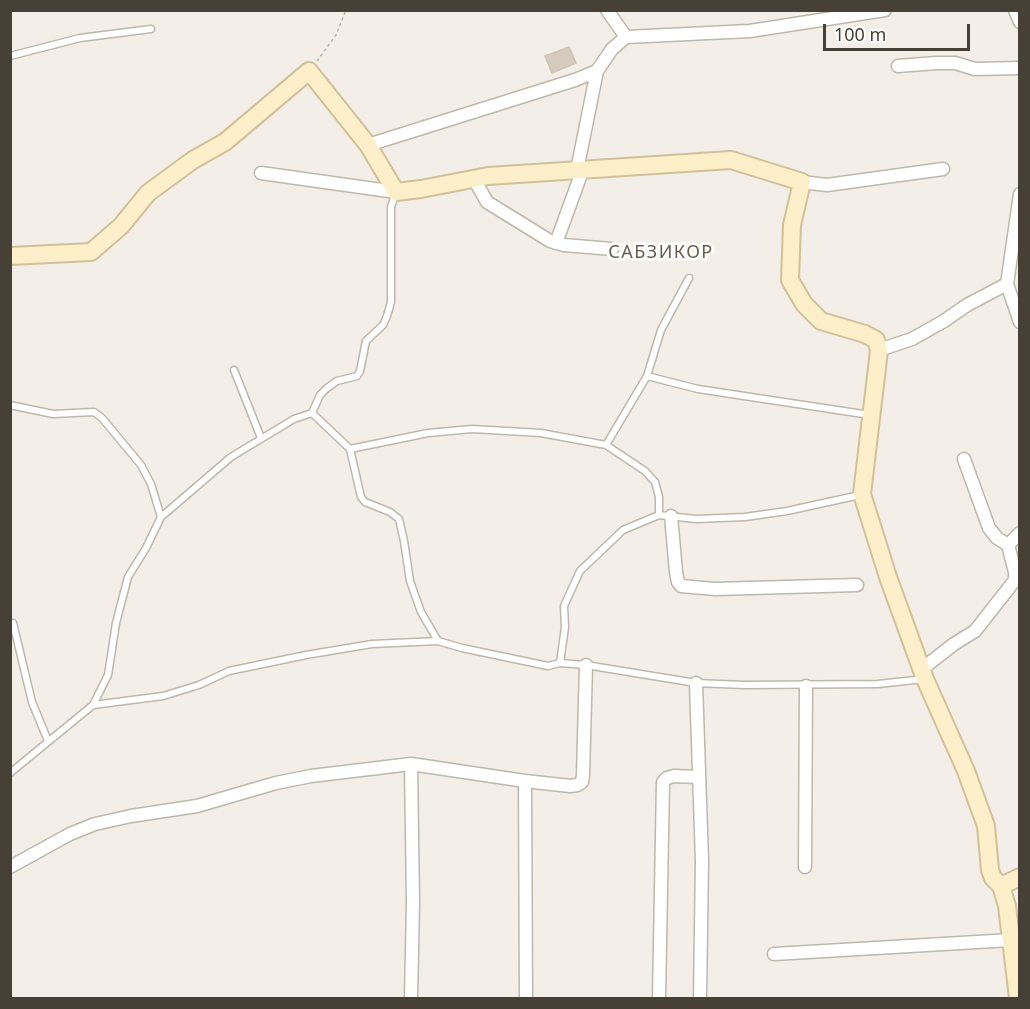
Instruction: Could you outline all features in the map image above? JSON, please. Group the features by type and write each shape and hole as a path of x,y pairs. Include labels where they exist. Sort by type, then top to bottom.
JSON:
{"street":[{"path":"607,10 626,37"},
{"path":"556,243 580,169 597,71 612,49 626,37 750,31 885,10"},
{"path":"1015,10 1020,22"},
{"path":"898,66 955,63 975,69 1020,68"},
{"path":"10,256 91,252 121,226 148,193 194,160 225,142 309,71 368,145 396,192"},
{"path":"368,145 597,71"},
{"path":"261,173 396,192 474,179 580,169 731,160 802,182 826,185 943,169"},
{"path":"474,179 487,202 556,243 564,246 612,249"},
{"path":"802,182 792,225 790,280 804,304 821,321 866,334 876,340 879,350 861,494 923,674 986,826 990,870 993,878 1001,886 1007,906 1018,999"},
{"path":"1020,194 1007,284 1020,322"},
{"path":"879,350 912,339 945,321 967,305 1007,284"},
{"path":"923,674 954,644 975,631 1015,580 1008,545 997,538 989,528 964,459"},
{"path":"665,516 678,582 684,587 715,589 857,585"},
{"path":"1008,545 1020,533"},
{"path":"10,867 70,834 113,819 197,806 276,783 311,776 411,764 570,786 582,782 586,665"},
{"path":"696,683 702,861 700,999"},
{"path":"805,867 806,686"},
{"path":"411,764 413,902 411,999"},
{"path":"659,999 663,782 674,776 698,777"},
{"path":"525,781 526,999"},
{"path":"1001,886 1020,877"},
{"path":"774,954 1011,940"}],"lane":[{"path":"10,56 80,38 151,29"},
{"path":"10,773 93,705 108,675 116,623 128,577 161,517 231,457 294,419 312,413 320,394 327,388 337,381 357,376 366,341 383,324 391,302 391,207 396,192"},
{"path":"606,445 647,376 661,330 689,278"},
{"path":"234,370 261,438"},
{"path":"647,376 698,388 870,416"},
{"path":"10,405 53,414 94,412 102,418 141,465 151,484 161,517"},
{"path":"312,413 350,449 360,497 364,502 390,512 399,519 410,581 421,612 438,641"},
{"path":"350,449 428,434 472,429 541,433 606,445 645,471 655,482 665,516"},
{"path":"560,663 565,627 564,606 580,571 623,530 665,516 696,519 745,517 787,511 861,494"},
{"path":"13,623 32,702 48,741"},
{"path":"93,705 163,696 199,685 229,671 306,655 372,644 438,641 548,666 560,663 586,665 696,683 806,686 878,684 923,674"}],"path":[{"path":"309,71 324,54 336,35 346,10"}],"building":[{"path":"569,47 576,63 552,73 545,56"}],"district":[{"name":"САБЗИКОР","path":"661,253"}]}
